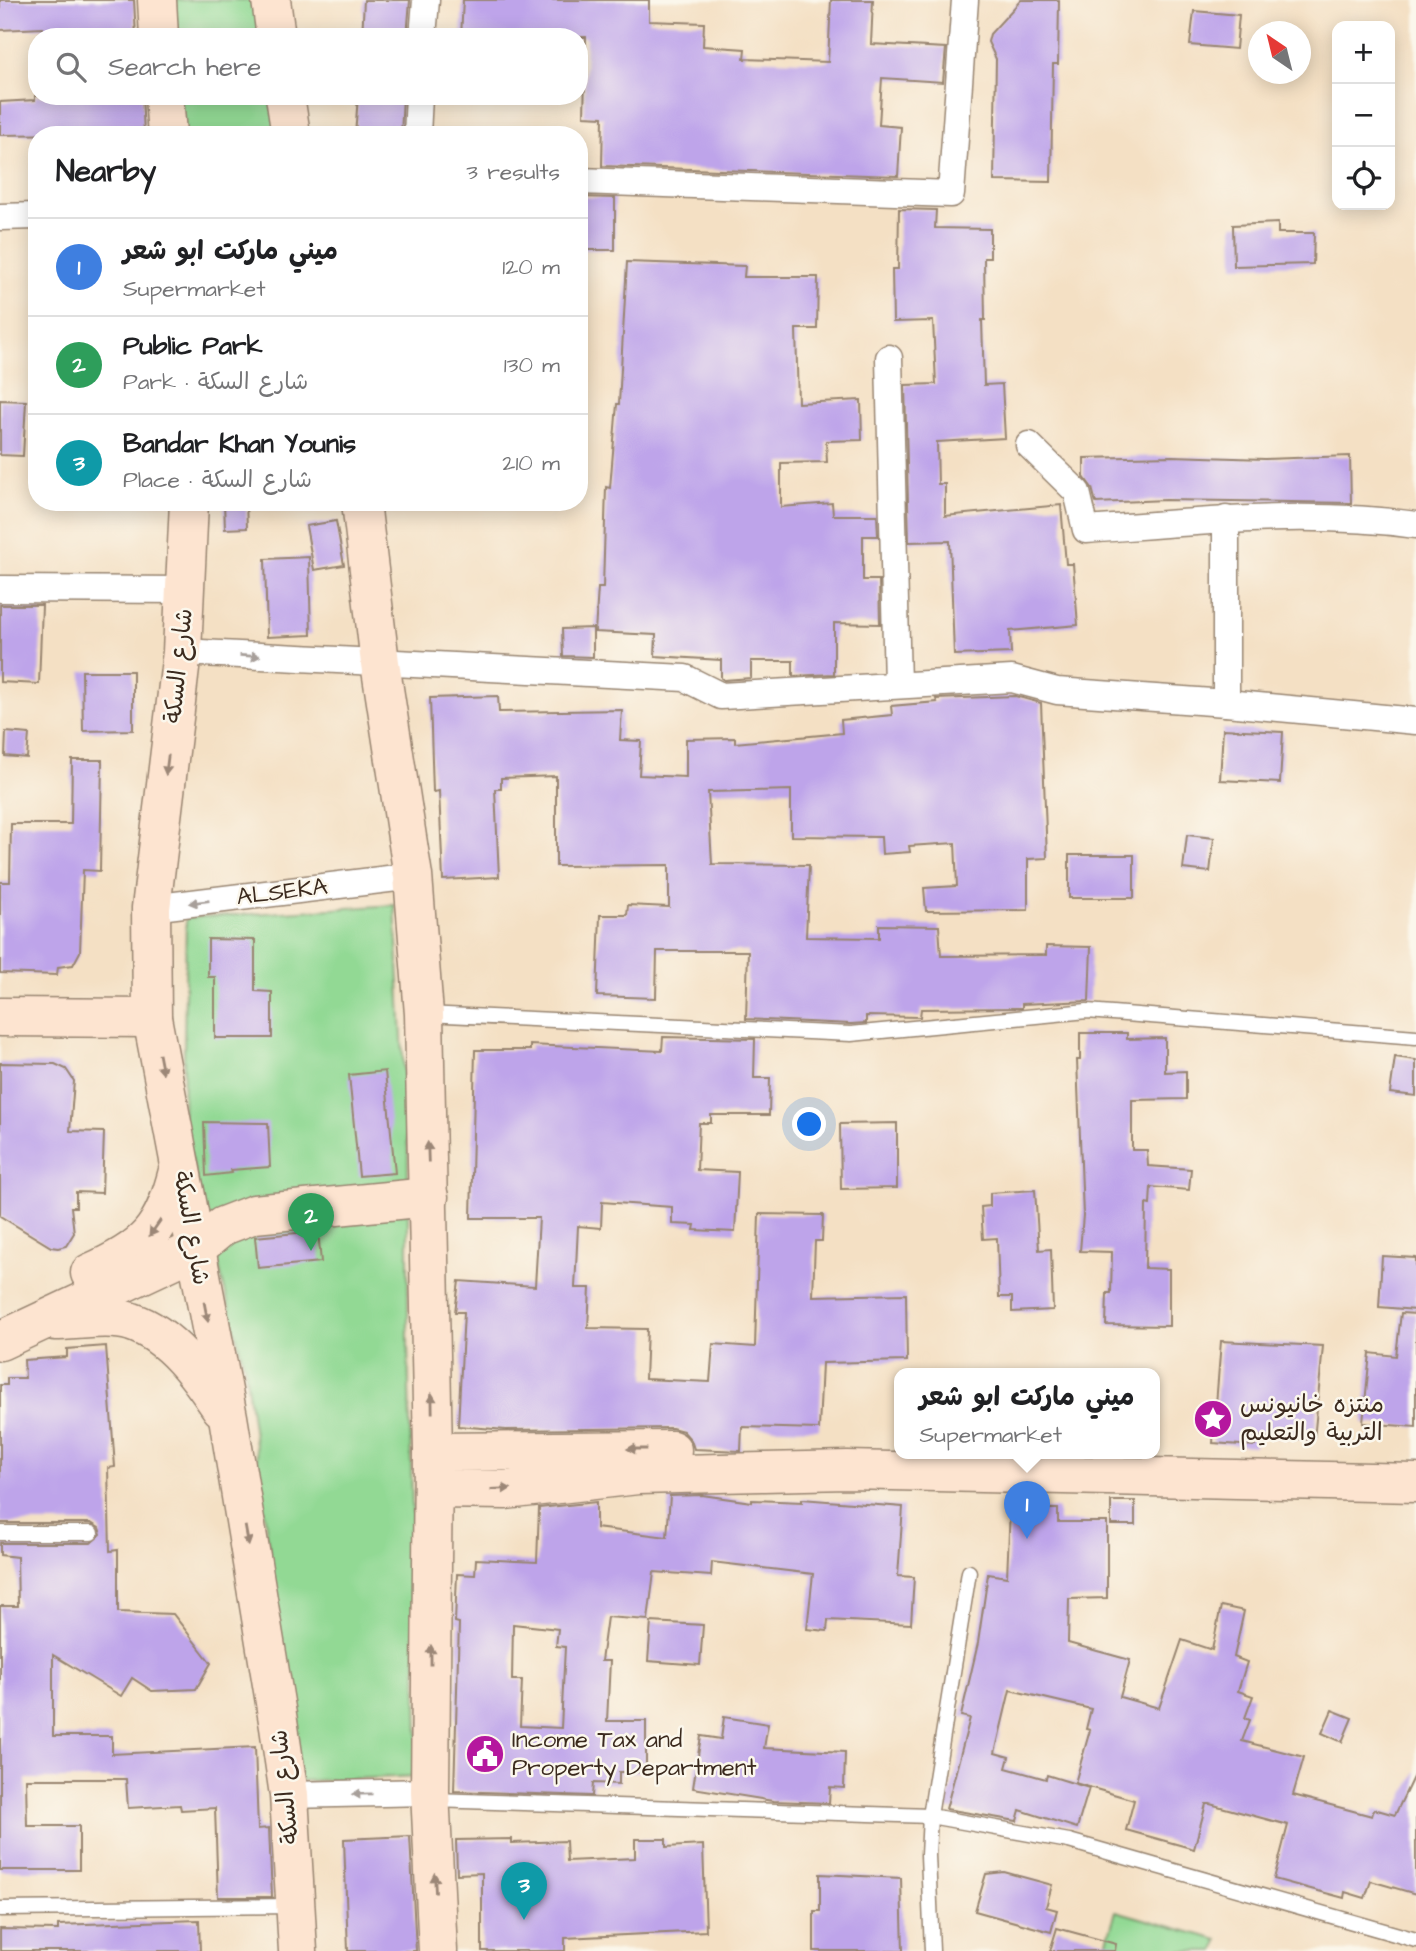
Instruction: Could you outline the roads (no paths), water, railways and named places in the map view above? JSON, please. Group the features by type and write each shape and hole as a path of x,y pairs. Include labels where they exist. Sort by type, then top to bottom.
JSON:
{"main road":[{"path":"157,0 159,28"},
{"path":"271,0 275,28"},
{"path":"165,105 166,126"},
{"path":"286,105 290,126"},
{"name":"شارع السكة","path":"189,511 182,652 151,908 152,1018 194,1250 228,1417 289,1795 298,1951"},
{"path":"362,511 380,663 413,876 424,1014 433,1452 431,1796 438,1951"},
{"path":"0,1017 152,1018"},
{"path":"0,1313 100,1269 152,1236 168,1209 179,1166"},
{"path":"0,1341 194,1250 223,1226 254,1214 429,1196"},
{"path":"43,1321 130,1321 142,1327 163,1340 190,1365 228,1417"},
{"path":"433,1452 646,1449 894,1454"},
{"path":"1127,1459 1416,1465"},
{"path":"433,1489 506,1490 638,1475 847,1470 1416,1483"}],"street":[{"path":"424,28 426,0"},
{"path":"588,181 951,194 964,0"},
{"path":"417,126 419,105"},
{"path":"0,217 28,216"},
{"path":"889,358 897,684"},
{"path":"1029,446 1077,492 1086,530 1226,519 1368,518 1416,525"},
{"path":"1226,519 1226,702"},
{"path":"0,589 187,590"},
{"path":"182,652 685,678 721,696 1012,679 1057,691 1226,702 1416,721"},
{"name":"ALSEKA","path":"151,908 413,876"},
{"path":"289,1795 431,1796"}],"lane":[{"path":"424,1014 851,1034 1087,1012 1416,1037"},
{"path":"0,1533 91,1532"},
{"path":"932,1951 928,1855 930,1816 969,1572"},
{"path":"431,1796 930,1816 1069,1841 1416,1940"},
{"path":"0,1909 296,1906"}],"place":[{"name":"Public Park","path":"311,1251"},
{"name":"منتزه خانيونس التربية والتعليم","path":"1213,1419"},
{"name":"ميني ماركت ابو شعر","path":"1027,1539"},
{"name":"Income Tax and Property Department","path":"485,1754"},
{"name":"Bandar Khan Younis","path":"524,1920"}]}
